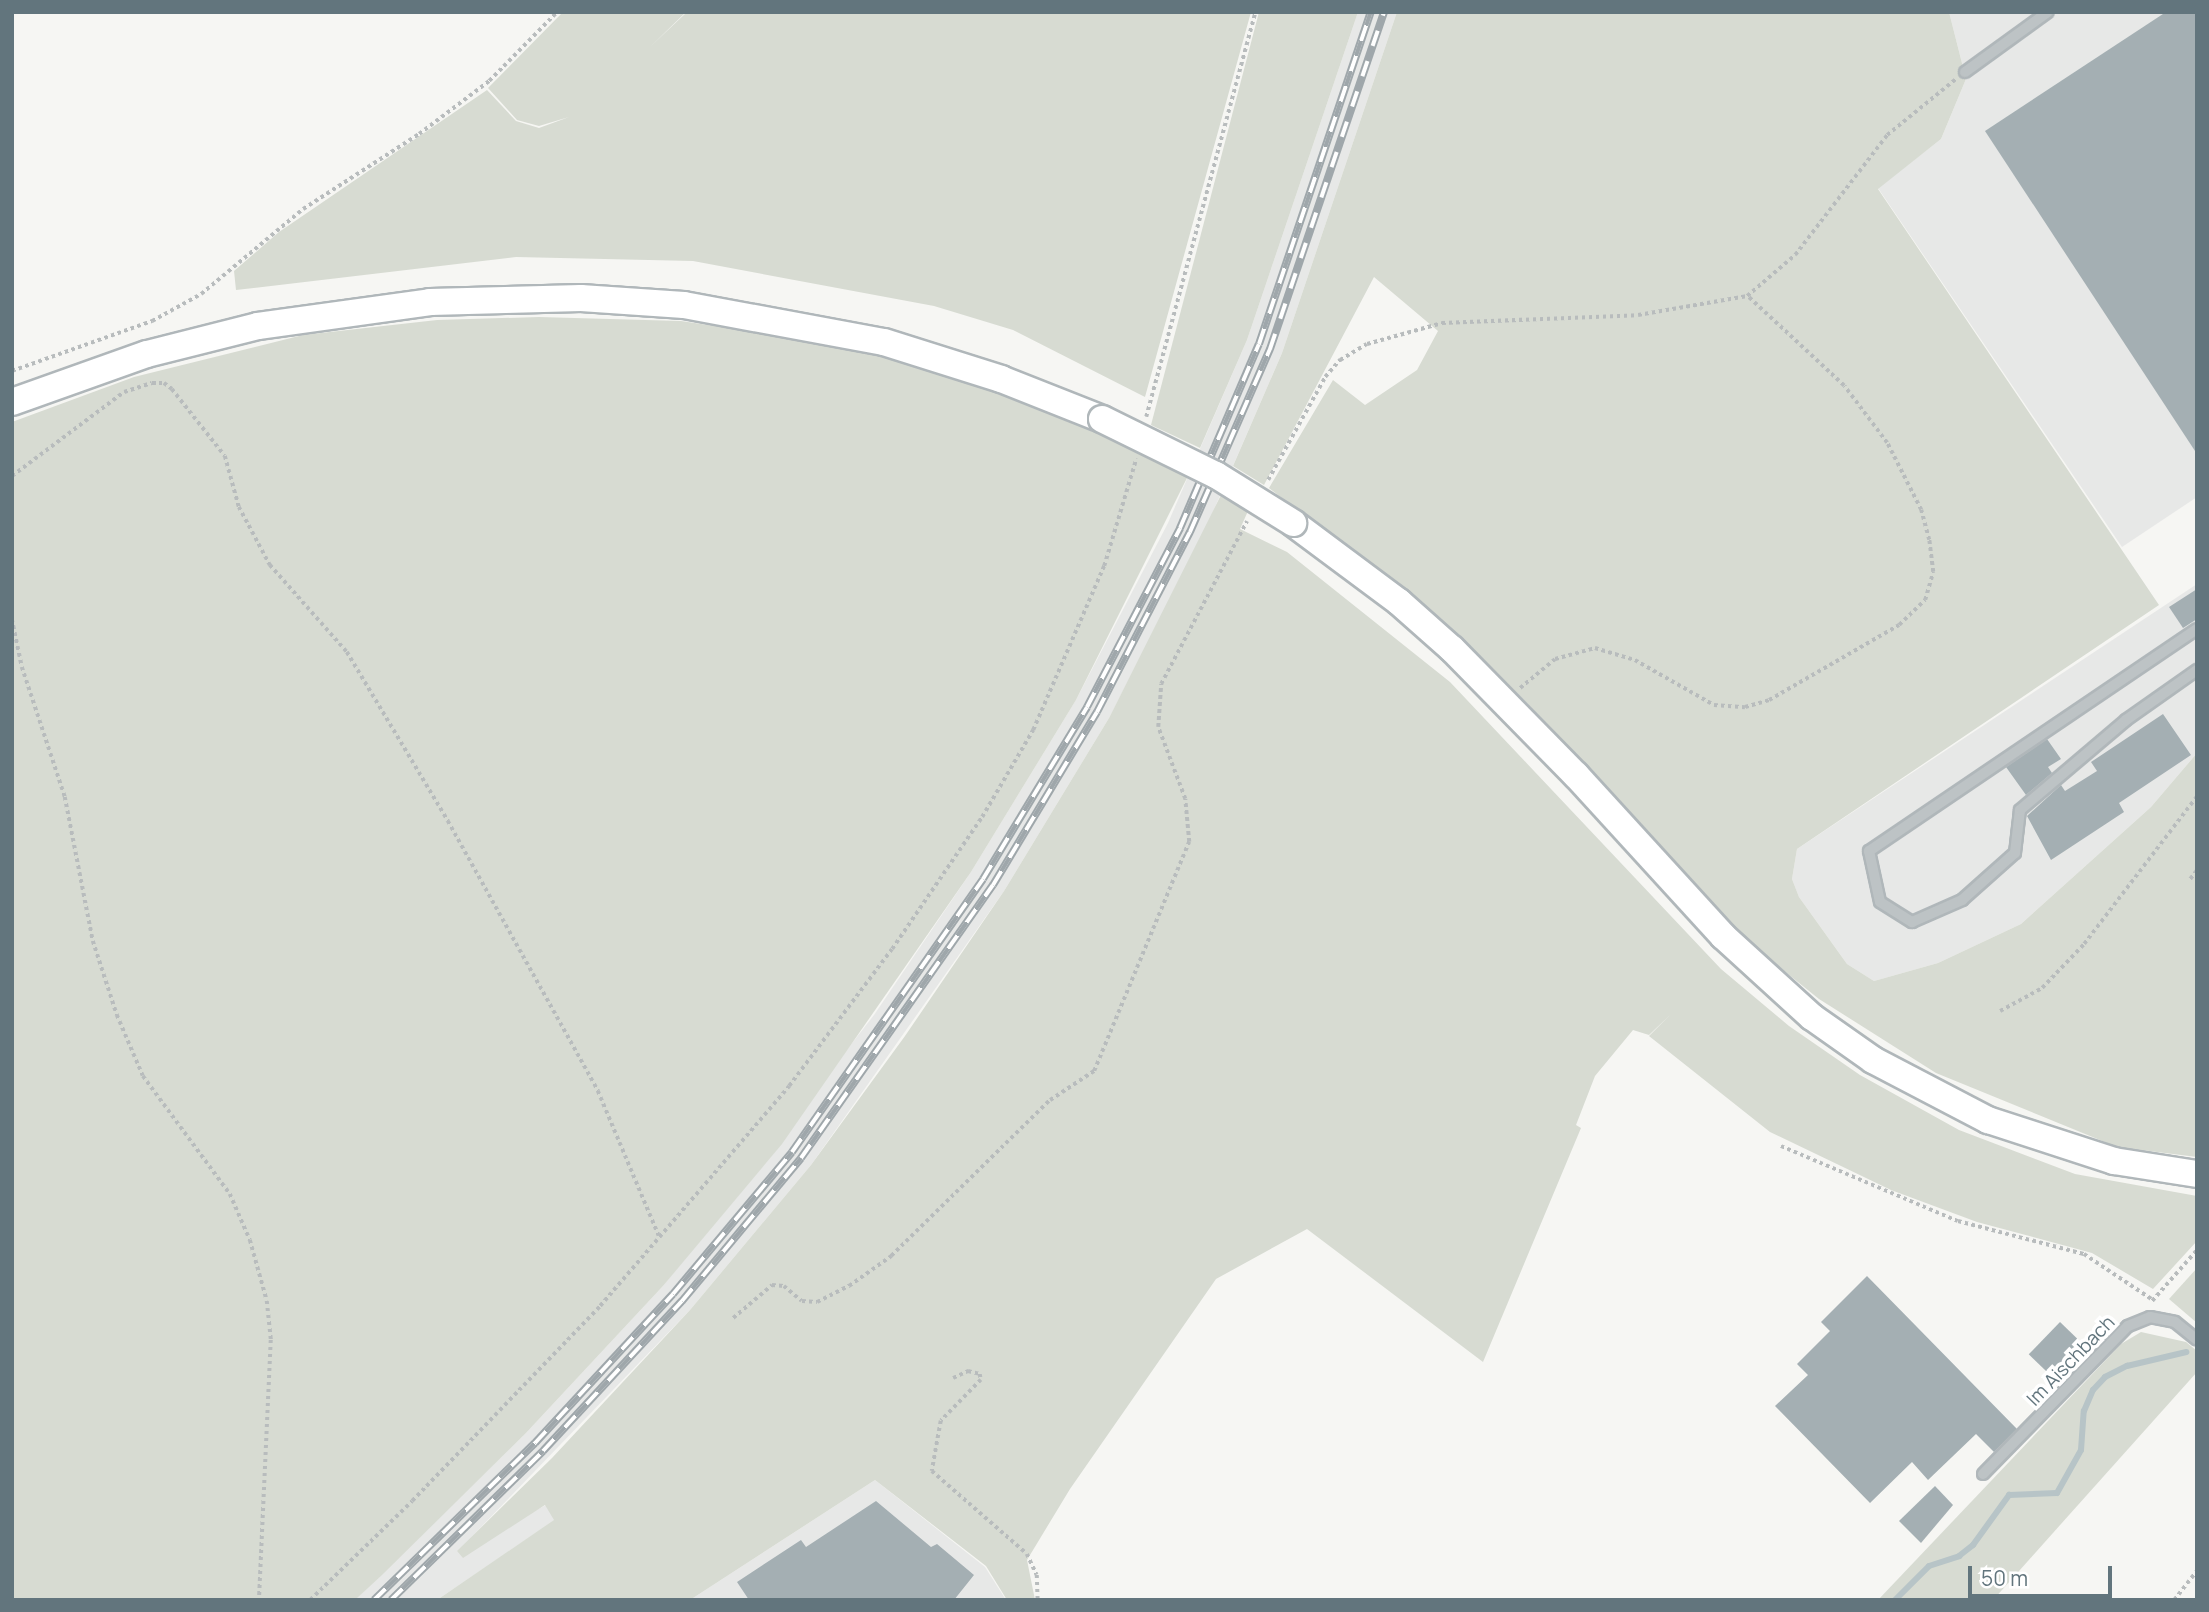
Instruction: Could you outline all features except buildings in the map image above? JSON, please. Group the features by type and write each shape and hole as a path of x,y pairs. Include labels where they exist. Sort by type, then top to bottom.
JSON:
{"main road":[{"path":"12,402 147,354 271,323 430,302 581,298 684,305 884,342 1001,379 1102,419 1216,475 1293,523 1399,602 1452,649 1723,936 1812,1017 1927,1092 2048,1143 2114,1161 2197,1174"}],"lane":[{"path":"1965,72 2048,12"},
{"path":"2197,629 1869,851 1881,902 1912,922 1962,900 2015,853 2020,810 2126,720 2197,670"},
{"path":"2150,1317 2175,1322 2197,1340"},
{"name":"Im Aischbach","path":"1983,1474 2128,1326 2150,1317"}],"path":[{"path":"12,370 152,321 201,294 303,209 419,134 489,81 557,12"},
{"path":"1144,424 1255,12"},
{"path":"1268,482 1325,377 1340,360 1367,344 1442,323 1490,318 1638,315 1747,296 1795,255 1886,135 1965,72"},
{"path":"1537,671 1573,651 1614,650 1714,705 1745,707 1769,700 1899,625 1925,600 1933,572 1929,540 1921,510 1887,443 1844,386 1747,296"},
{"path":"12,476 124,392 152,383 164,383 172,389 225,456 239,507 270,565 347,652 448,821 598,1091 659,1236"},
{"path":"310,1600 536,1373 659,1236 789,1086 892,949 982,817 1064,664 1115,533 1138,450"},
{"path":"733,1318 772,1284 783,1286 802,1301 817,1302 849,1286 891,1256 1050,1100 1094,1071 1189,842 1185,799 1158,727 1161,684 1248,518"},
{"path":"12,619 22,667 65,797 93,940 117,1015 143,1076 230,1195 250,1240 267,1301 271,1340 259,1600"},
{"path":"2000,1011 2042,988 2084,944 2197,796"},
{"path":"2190,879 2197,870"},
{"path":"1782,1146 1958,1221 2084,1254 2152,1300"},
{"path":"2150,1317 2152,1300 2197,1250"},
{"path":"953,1378 968,1371 979,1374 981,1380 941,1421 930,1464 932,1471 1027,1553 1037,1575 1038,1600"},
{"path":"2174,1600 2197,1571"}],"shaded area":[{"path":"563,12 686,12 650,47 687,12 1251,12 1145,397 1013,330 934,306 693,261 516,257 236,290 234,271 279,232 487,90 516,121 539,128 569,117 539,126 517,120 488,88"},
{"path":"1259,12 1358,12 1247,340 1200,448 1151,425"},
{"path":"1358,12 1397,12 1282,353 1202,537 1109,718 1004,891 811,1165 690,1310 457,1552 546,1505 555,1520 437,1600 355,1600 526,1433 663,1286 874,1015 971,872 1076,700 1168,523 1247,340"},
{"path":"1397,12 1949,12 1966,79 1941,139 1878,189 2159,605 1797,849 1792,879 1799,897 1847,964 1874,981 1938,963 2021,924 2151,807 2197,753 2197,1157 2117,1147 1936,1073 1819,999 1736,932 1527,703 1461,639 1269,488 1333,380 1365,405 1417,370 1438,331 1374,277 1264,485 1233,466 1282,353"},
{"path":"1949,12 2197,12 2197,497 2122,547 1878,188 1941,139 1966,79"},
{"path":"539,317 681,321 831,343 928,369 1063,416 1188,476 1076,700 971,872 782,1144 663,1286 526,1433 382,1575 355,1600 12,1600 12,422 134,377 303,335 437,320"},
{"path":"1221,495 1248,511 1240,529 1287,552 1450,682 1721,969 1789,1026 1860,1075 1959,1130 2075,1174 2197,1196 2197,1241 2153,1289 2092,1253 1977,1222 1891,1190 1770,1132 1649,1036 1670,1015 1649,1035 1633,1030 1595,1076 1576,1125 1581,1128 1483,1362 1307,1229 1216,1279 1070,1489 1027,1560 1035,1600 1007,1600 986,1566 875,1480 690,1600 437,1600 554,1520 545,1505 463,1558 457,1551 552,1458 690,1310 811,1165 905,1036 1004,891 1109,718"},
{"path":"2197,584 2197,753 2151,807 2021,924 1938,963 1874,981 1847,964 1799,897 1792,879 1797,849"},
{"path":"2197,1268 2197,1323 2169,1299"},
{"path":"2141,1332 2186,1342 2197,1351 2197,1372 1993,1600 1878,1600 2121,1344"},
{"path":"875,1480 985,1567 1006,1600 690,1600"}],"waterway":[{"path":"1895,1600 1929,1566 1959,1556 1973,1545 2009,1495 2057,1493 2081,1450 2084,1411 2093,1390 2105,1377 2127,1366 2186,1352"}],"railway":[{"path":"374,1600 535,1443 673,1294 792,1152 983,879 1087,707 1180,528 1259,344 1371,12"},
{"path":"391,1600 543,1451 682,1301 801,1158 993,885 1097,712 1190,532 1270,349 1384,12"}]}
